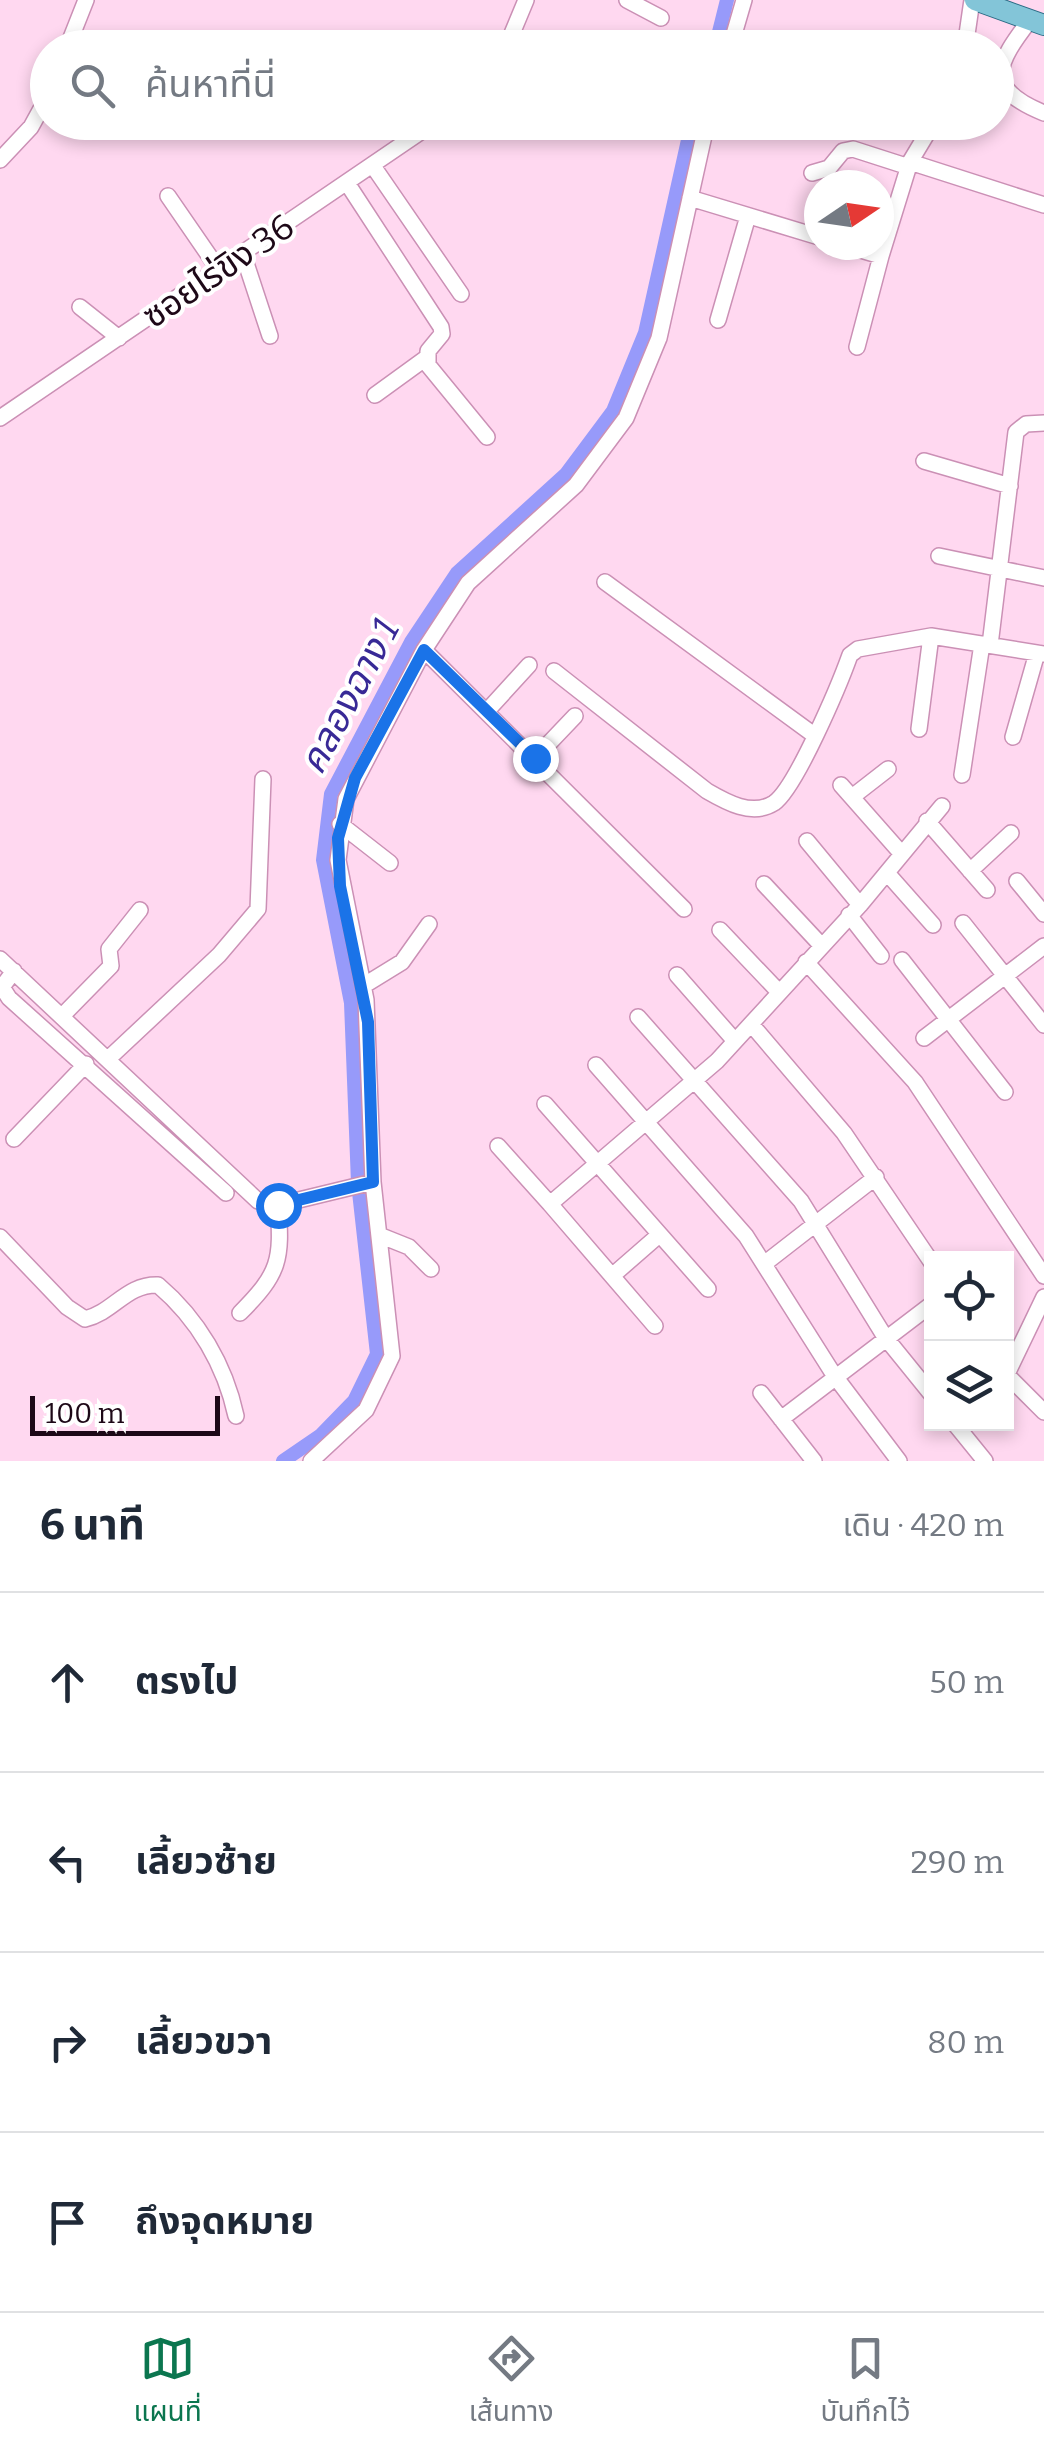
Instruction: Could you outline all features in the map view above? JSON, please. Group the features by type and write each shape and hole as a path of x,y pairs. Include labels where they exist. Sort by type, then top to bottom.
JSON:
{"main road":[{"path":"974,0 1037,23"}],"street":[{"path":"74,30 86,0"},
{"path":"514,30 526,0"},
{"path":"626,0 661,18"},
{"path":"735,30 744,0"},
{"path":"968,30 974,0"},
{"path":"1014,45 1037,23"},
{"path":"1014,95 1024,105 1044,113"},
{"path":"0,160 30,129"},
{"name":"ซอยไร่ขิง 36","path":"0,418 410,140"},
{"path":"311,1461 366,1410 390,1366 392,1346 369,1182 363,986 340,886 340,824 355,778 424,650 468,584 576,485 626,418 659,338 703,140"},
{"path":"894,215 910,164 924,140"},
{"path":"822,170 828,168 842,150 853,149 1044,205"},
{"path":"373,166 461,294"},
{"path":"347,183 442,334 432,342 426,358 375,395"},
{"path":"168,196 219,270"},
{"path":"690,198 804,233"},
{"path":"718,320 748,216"},
{"path":"243,254 270,336"},
{"path":"857,347 880,260"},
{"path":"80,306 119,338"},
{"path":"426,358 487,437"},
{"path":"962,775 1000,570 1019,427 1044,423"},
{"path":"924,460 988,483 1010,486"},
{"path":"939,556 1044,578"},
{"path":"605,582 814,735"},
{"path":"918,729 924,637"},
{"path":"554,671 707,791 733,806 773,804 791,784 850,654 858,649 924,637 1041,654 1013,737"},
{"path":"424,650 684,909"},
{"path":"487,712 529,665"},
{"path":"535,758 575,716"},
{"path":"888,769 846,791 901,854"},
{"path":"108,1059 219,955 258,909 263,779"},
{"path":"550,1204 648,1124 735,1041 887,874 942,806"},
{"path":"928,820 987,890"},
{"path":"340,824 390,863"},
{"path":"970,870 1011,833"},
{"path":"807,841 881,956"},
{"path":"887,874 933,925"},
{"path":"1017,881 1044,914"},
{"path":"764,884 820,944"},
{"path":"63,1016 111,966 110,949 140,910"},
{"path":"963,922 1044,1025"},
{"path":"363,986 402,962 430,924"},
{"path":"720,930 778,992"},
{"path":"924,1038 1044,946"},
{"path":"0,959 258,1201 278,1205 369,1182"},
{"path":"902,960 1005,1092"},
{"path":"806,962 915,1082 1044,1276"},
{"path":"14,971 2,987 4,1003 86,1064 226,1193"},
{"path":"677,975 735,1041"},
{"path":"638,1017 817,1224 884,1337 924,1385"},
{"path":"751,1024 844,1132 924,1251"},
{"path":"14,1140 86,1064"},
{"path":"596,1065 746,1236 834,1375 900,1461"},
{"path":"545,1104 708,1290"},
{"path":"498,1146 655,1326"},
{"path":"764,1264 876,1177"},
{"path":"240,1314 276,1271 281,1250 278,1205"},
{"path":"379,1235 409,1248 430,1269"},
{"path":"612,1276 659,1235"},
{"path":"0,1237 67,1307 85,1319 97,1316 142,1284 158,1286 184,1312 215,1355 236,1416"},
{"path":"1014,1359 1044,1297"},
{"path":"781,1419 924,1310"},
{"path":"1014,1381 1044,1412"},
{"path":"762,1394 814,1461"},
{"path":"961,1431 985,1461"}],"waterway":[{"name":"คลองฉาง 1","path":"720,30 727,0"},
{"name":"คลองฉาง 1","path":"283,1461 321,1435 354,1401 377,1354 358,1183 351,1003 323,860 331,794 411,642 457,573 566,474 613,411 645,333 688,140"}],"route":[{"path":"278,1205 342,1186 373,1182 368,1022 340,886 338,838 340,819 355,778 424,650 535,758"}]}
